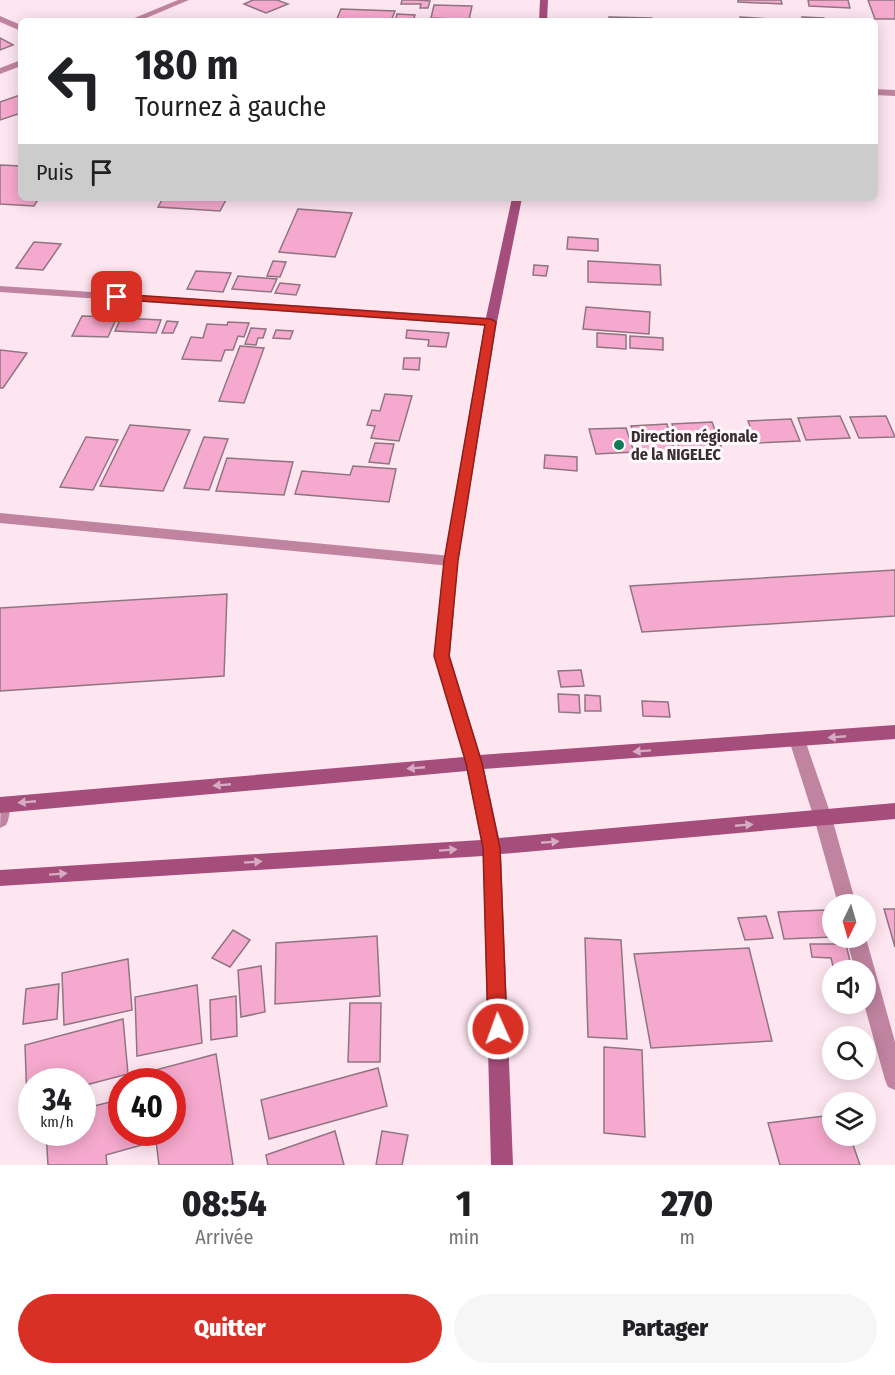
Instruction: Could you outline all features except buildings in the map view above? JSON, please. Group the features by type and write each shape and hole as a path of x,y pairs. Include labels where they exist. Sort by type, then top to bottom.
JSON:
{"street":[{"path":"139,18 185,0"},
{"path":"543,18 544,0"},
{"path":"0,19 18,27"},
{"path":"0,70 18,64"},
{"path":"878,92 895,93"},
{"path":"502,1165 492,848 474,763 442,656 451,561 491,322 516,201"},
{"path":"0,289 491,322"},
{"path":"0,518 451,561"},
{"path":"0,810 474,763 895,732"},
{"path":"798,740 844,894"},
{"path":"0,878 492,848 895,811"},
{"path":"876,1012 895,1080"}],"place":[{"name":"Direction régionale de la NIGELEC","path":"619,445"}],"route":[{"path":"117,297 491,322 451,561 442,656 474,763 492,848 498,1029"}]}
